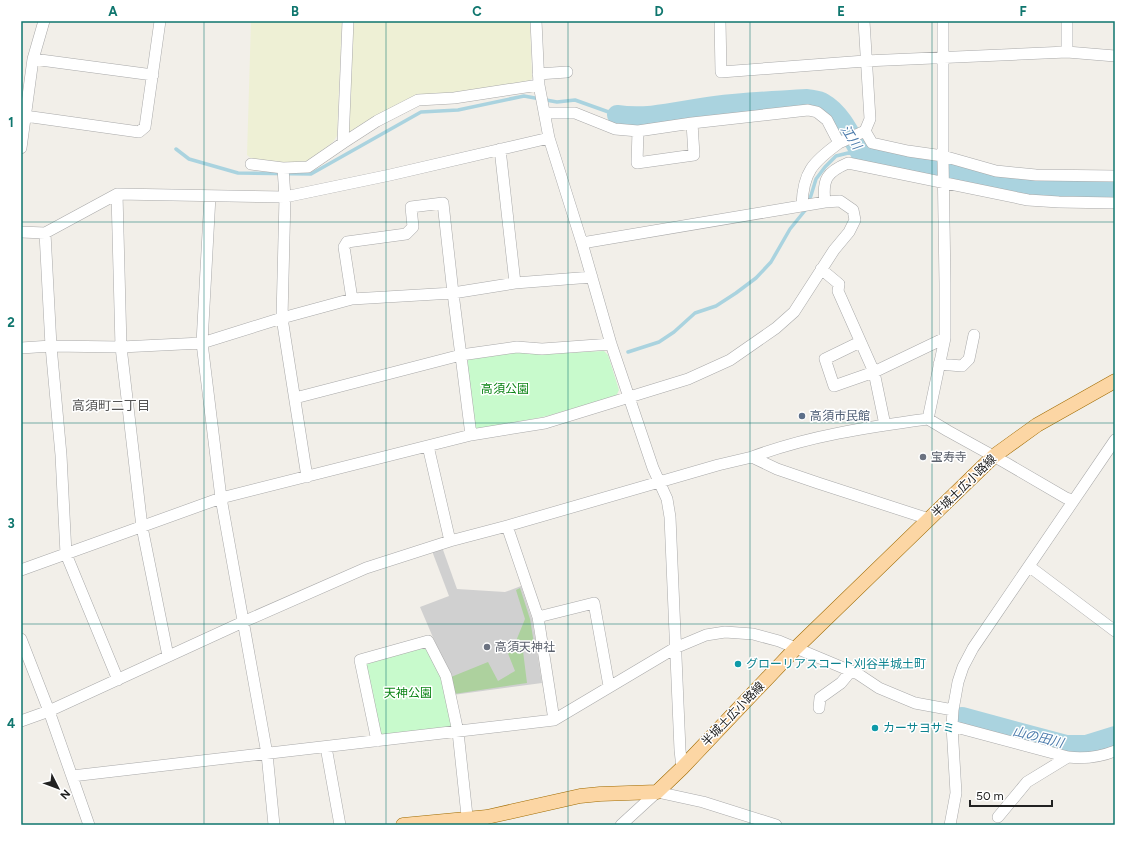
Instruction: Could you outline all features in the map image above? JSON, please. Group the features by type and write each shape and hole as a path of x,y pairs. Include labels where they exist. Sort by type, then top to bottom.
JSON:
{"main road":[{"name":"半城土広小路線","path":"657,792 682,768 796,648 994,456 1037,425 1115,382"},
{"path":"403,825 468,822 580,796 657,792"}],"street":[{"path":"21,148 33,59 44,21"},
{"path":"25,116 140,132 146,127 160,21"},
{"path":"343,143 348,21"},
{"path":"536,21 538,79 549,138 592,276 611,344 653,468 667,499 670,517 675,648 682,768"},
{"path":"720,21 721,72 865,61 1067,52 1115,56"},
{"path":"802,205 802,192 806,178 812,167 820,158 840,143 864,131 870,119 865,61 864,21"},
{"path":"928,419 945,338 943,21"},
{"path":"1067,21 1067,52"},
{"path":"33,59 153,75"},
{"path":"250,164 283,168 308,167 377,121 418,100 454,98 568,72"},
{"path":"545,113 576,113 615,130 638,130 808,110 818,112 827,120 840,143"},
{"path":"638,130 637,163 694,155 692,123"},
{"path":"864,131 872,143 908,151 943,156 996,171 1036,175 1115,176"},
{"path":"21,232 45,233 117,194 285,197 390,175 549,138"},
{"path":"500,149 515,283"},
{"path":"821,202 826,177 835,168 848,163 1028,200 1115,203"},
{"path":"283,168 285,197 282,318 306,476"},
{"path":"117,194 121,347 142,527 168,656"},
{"path":"210,196 202,343 221,498 267,754 274,825"},
{"path":"21,570 221,498 471,435 545,423 688,379 730,360 776,328 794,312 821,268 849,232 855,220 853,210 840,201 821,202 582,243"},
{"path":"352,299 344,247 347,242 406,234 413,227 411,207 443,203 471,435"},
{"path":"45,233 51,346 61,455 66,554 118,680"},
{"path":"821,268 839,284 838,292 874,372 885,425"},
{"path":"21,348 51,346 121,347 202,343 282,318 352,299 453,294 515,283 592,276"},
{"path":"939,364 962,366 969,359 974,335"},
{"path":"860,342 825,359 834,386 874,372 945,338"},
{"path":"295,398 461,355 517,347 542,349 611,344"},
{"path":"21,721 49,711 243,622 366,568 450,541 659,483 782,446 820,437 928,419 1066,498 1073,500"},
{"path":"950,825 956,793 952,726 953,710 958,682 963,667 973,648 1030,567 1073,500 1115,440"},
{"path":"428,446 450,541"},
{"path":"752,456 777,469 930,519"},
{"path":"507,526 538,617 554,720"},
{"path":"1030,567 1115,631"},
{"path":"538,617 594,603 609,686"},
{"path":"72,776 554,720 675,648 706,635 725,632 753,634 778,641 858,674 879,688 915,703 953,710"},
{"path":"377,741 360,660 428,640 446,676 458,732 468,822"},
{"path":"22,646 49,711 89,825"},
{"path":"819,708 820,698 841,683 851,671"},
{"path":"952,726 1068,758 1082,759 1103,756 1115,751"},
{"path":"326,747 340,825"},
{"path":"998,817 1027,782 1068,758"},
{"path":"621,825 657,792 703,802 776,825"}],"shaded area":[{"name":"高須天神社","path":"442,547 457,589 505,592 521,586 532,619 542,683 453,695 449,675 420,607 449,596 432,551"}],"green space":[{"path":"251,21 342,21 337,136 333,142 307,162 284,163 254,161 247,155"},
{"path":"351,21 530,21 532,78 529,82 453,93 417,96 373,117 349,132 346,130"},
{"name":"高須公園","path":"604,351 608,355 619,390 616,396 547,416 479,430 475,427 466,362 471,358 518,352 543,354"},
{"path":"520,588 530,619 535,650 523,651 527,683 454,694 451,677 488,662 498,681 515,671 507,651 516,641 525,619 516,590"},
{"name":"天神公園","path":"425,645 442,677 453,728 380,736 365,663"}],"waterway":[{"path":"176,149 189,159 238,173 311,174 421,112 458,110 524,96 557,102 575,100 617,115"},
{"name":"江川","path":"617,115 642,116 666,114 738,104 807,99 821,102 835,113 845,126 861,154 996,182 1038,188 1115,190"},
{"path":"809,202 816,179 836,156 848,153 861,154"},
{"path":"628,352 659,342 674,332 695,313 716,306 756,278 771,262 790,229 807,208"},
{"name":"山の田川","path":"962,717 1066,745 1086,745 1115,736"}],"place":[{"name":"高須市民館","path":"802,416"},
{"name":"宝寿寺","path":"923,457"},
{"name":"高須天神社","path":"487,647"},
{"name":"グローリアスコート刈谷半城土町","path":"738,664"},
{"name":"カーサヨサミ","path":"875,728"}],"district":[{"name":"高須町二丁目","path":"111,405"}]}
